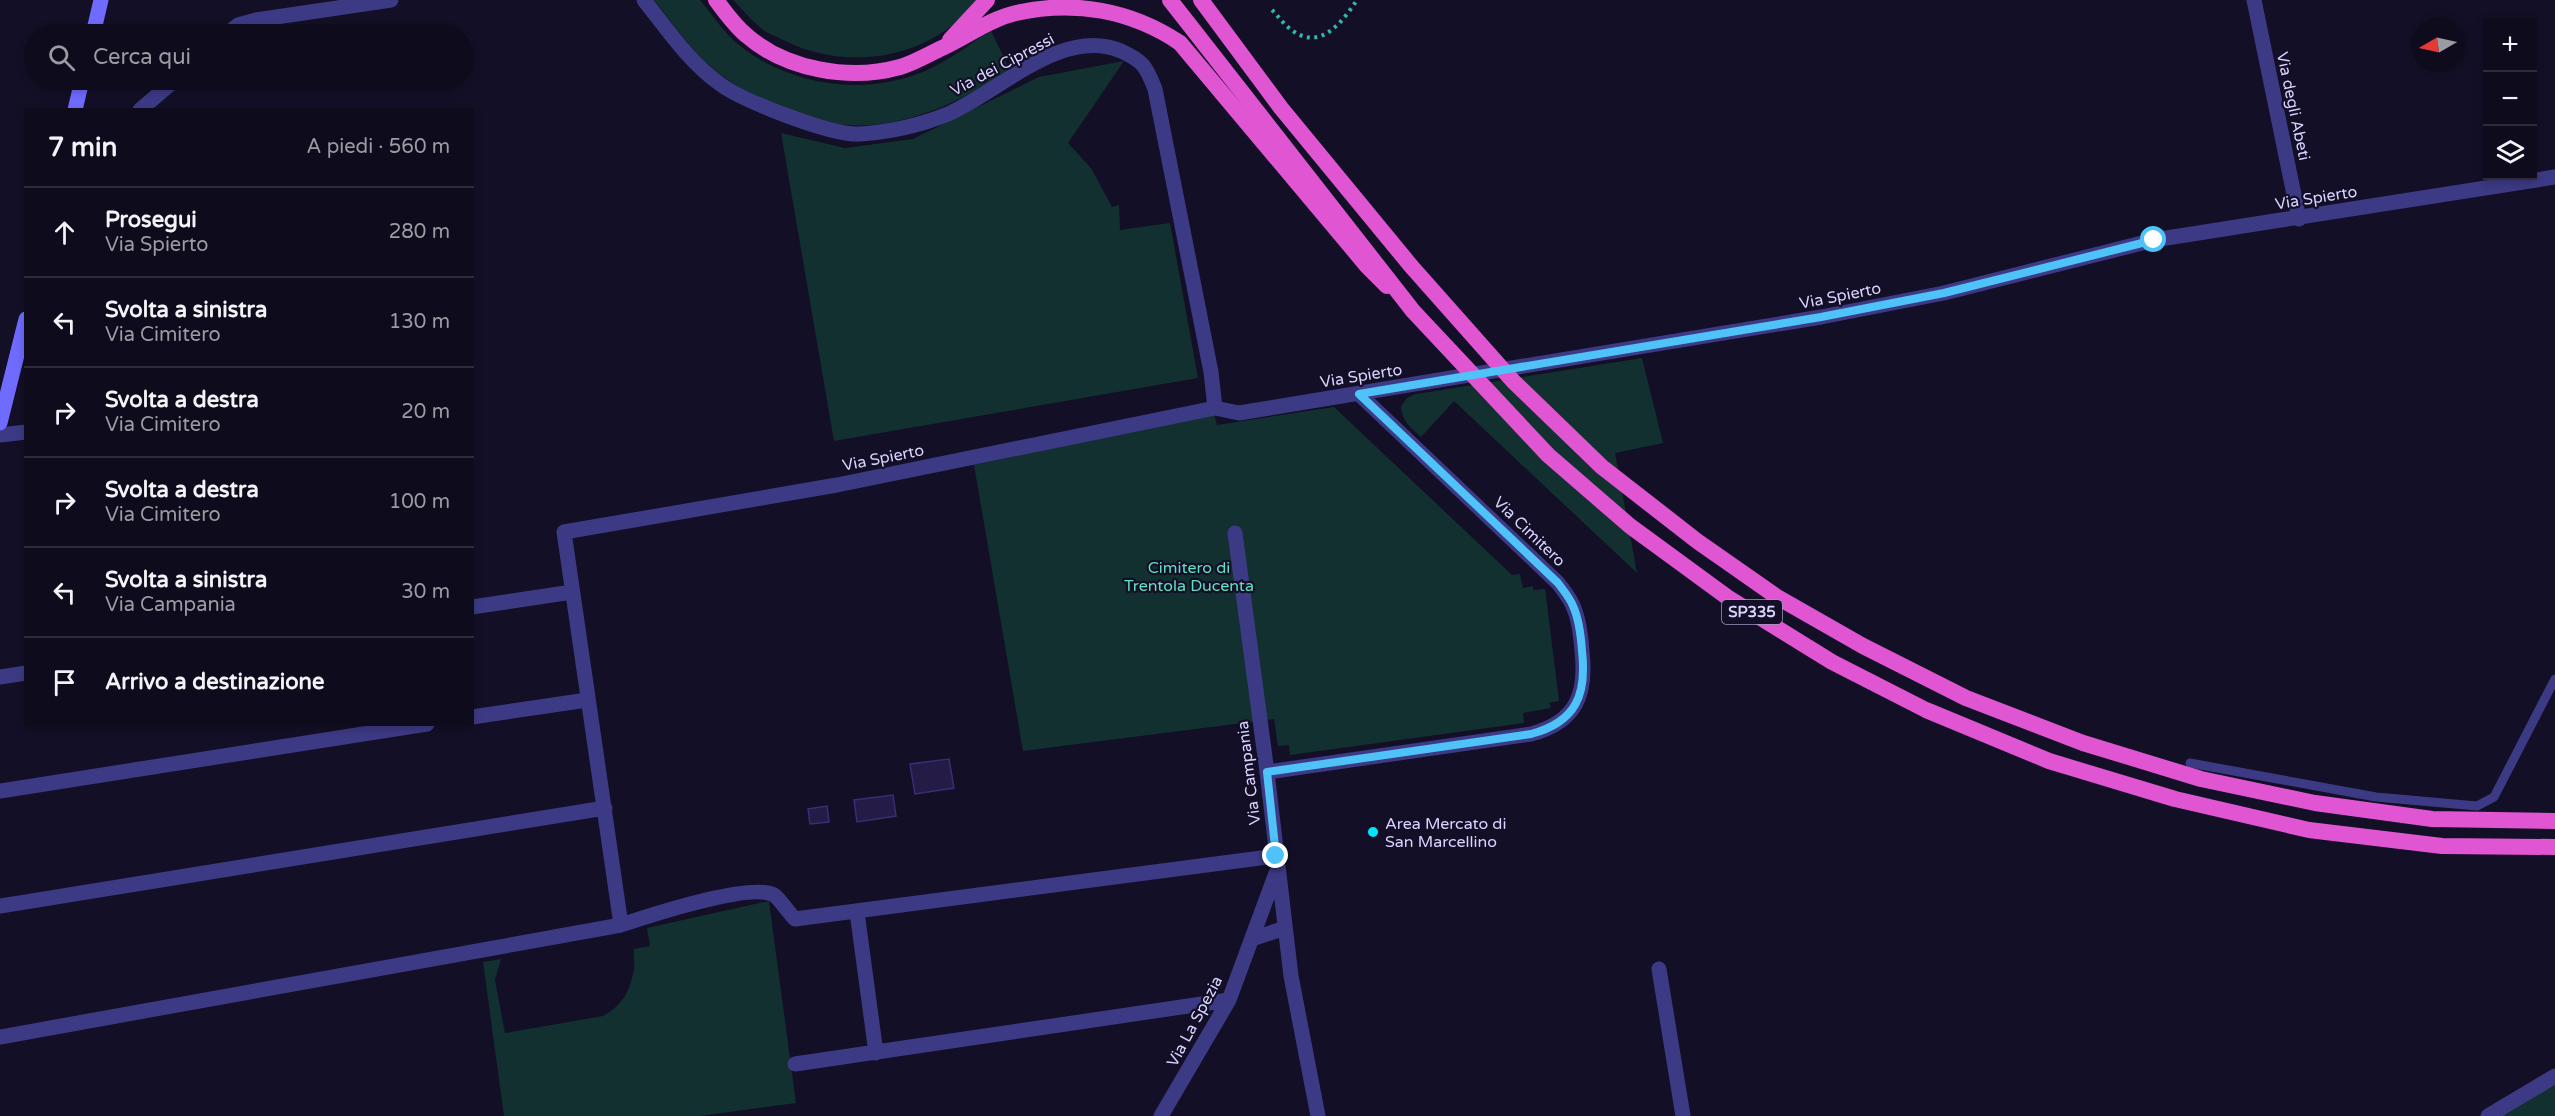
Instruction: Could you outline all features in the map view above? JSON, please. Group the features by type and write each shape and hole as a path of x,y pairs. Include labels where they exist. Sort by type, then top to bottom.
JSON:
{"highway":[{"path":"716,0 746,35 776,54 811,67 852,74 901,67 1014,13 1049,7 1078,6 1110,10 1156,27 1180,43 1366,266 1413,311"},
{"path":"943,48 987,0"},
{"name":"SP335","path":"1170,0 1413,311 1548,454 1630,525 1727,597 1832,662 1926,710 2049,761 2175,799 2308,830 2442,846 2555,847"},
{"name":"SP335","path":"1201,0 1281,108 1411,266 1513,381 1602,467 1697,541 1777,597 1863,646 1966,698 2083,742 2201,779 2314,803 2432,819 2555,821"}],"main road":[{"path":"95,24 101,0"},
{"path":"75,108 80,90"},
{"path":"0,423 21,357 24,334"}],"street":[{"path":"242,24 391,0"},
{"name":"Via dei Cipressi","path":"644,0 684,51 721,85 807,124 857,135 906,127 949,113 1061,50 1085,46 1108,46 1139,59 1148,70 1155,89 1211,372 1215,408"},
{"name":"Via degli Abeti","path":"2254,0 2299,219"},
{"path":"142,108 163,90"},
{"name":"Via Spierto","path":"621,925 564,532 837,485 1215,408 1239,413 1821,317 1944,293 2154,240 2555,177"},
{"name":"Via Cimitero","path":"1267,772 1547,730 1574,708 1582,692 1585,675 1581,640 1573,606 1558,583 1359,394"},
{"path":"0,435 24,432"},
{"name":"Via Campania","path":"1235,532 1291,976 1318,1116"},
{"path":"474,607 572,592"},
{"path":"0,677 24,673"},
{"path":"474,717 587,700"},
{"path":"0,791 414,726"},
{"path":"0,906 605,808"},
{"path":"0,1037 621,925 651,915 744,892 762,891 776,896 783,908 795,919 1277,863"},
{"name":"Via La Spezia","path":"1161,1116 1229,1000 1277,863"},
{"path":"857,912 876,1053"},
{"path":"1252,939 1285,928"},
{"path":"1659,969 1683,1116"},
{"path":"795,1064 1229,1000"},
{"path":"2488,1116 2555,1076"}],"lane":[{"path":"2190,763 2365,795 2477,806 2494,797 2555,679"}],"path":[{"path":"1272,10 1293,32 1311,37 1326,34 1341,22 1357,0"}],"green space":[{"path":"654,0 700,0 739,45 759,59 804,78 828,83 877,84 902,79 934,67 991,31 1010,70 945,106 898,121 874,125 825,122 742,89 725,78 693,49"},
{"path":"733,0 978,0 959,20 937,36 913,47 888,54 861,57 835,56 808,50 783,40 762,29"},
{"path":"1124,61 1068,143 1091,168 1112,207 1119,205 1120,230 1170,223 1198,378 834,441 781,133 845,148 913,139 1039,77"},
{"path":"1642,358 1663,443 1615,453 1637,573 1454,401 1421,437 1403,416 1401,406 1407,398 1416,394"},
{"name":"Cimitero di Trentola Ducenta","path":"1334,407 1512,575 1520,574 1523,588 1533,586 1533,590 1545,589 1559,701 1549,703 1551,708 1523,713 1524,723 1290,755 1289,745 1278,746 1274,719 1023,751 974,465 1214,414 1217,425"},
{"path":"769,901 796,1103 700,1116 504,1116 483,962 501,959 495,980 505,1033 603,1016 621,1002 628,991 634,969 634,949 650,946 647,928"},
{"path":"2555,1083 2555,1116 2498,1116"}],"building":[{"path":"949,759 954,788 915,794 910,764"},
{"path":"893,795 896,816 857,822 854,800"},
{"path":"827,806 829,822 810,824 808,809"}],"place":[{"name":"Area Mercato di San Marcellino","path":"1373,832"}],"route":[{"path":"1276,856 1267,772 1547,730 1574,708 1582,692 1585,675 1581,640 1573,606 1558,583 1359,394 1821,317 1944,293 2154,240"}]}
